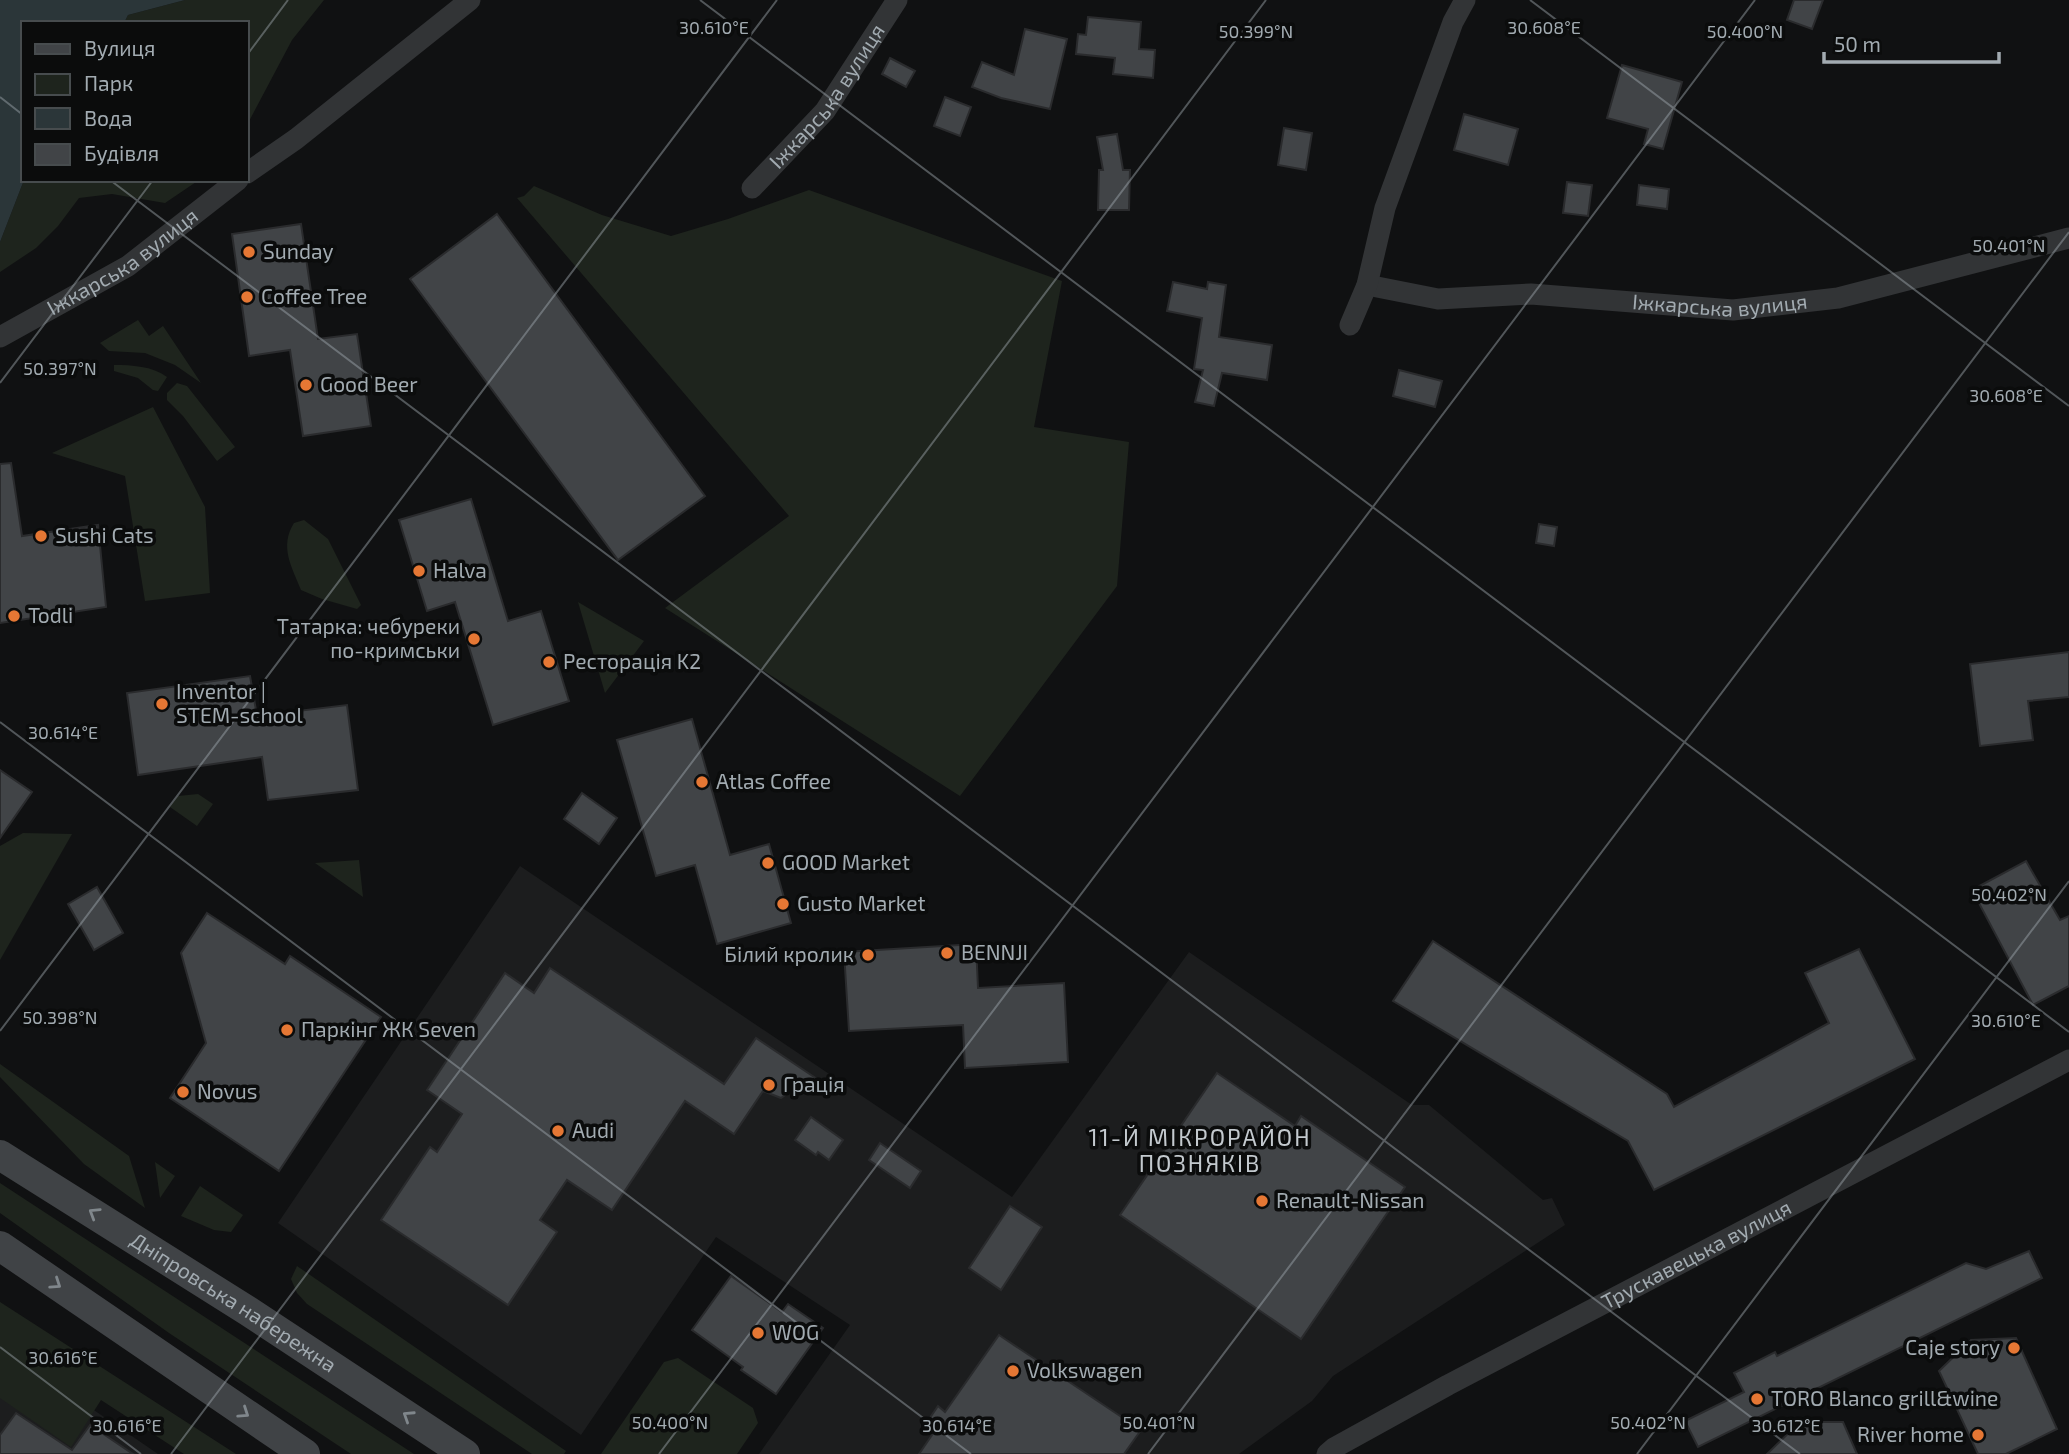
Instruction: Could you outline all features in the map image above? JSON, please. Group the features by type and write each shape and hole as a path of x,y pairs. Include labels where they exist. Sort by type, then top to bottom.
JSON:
{"main road":[{"name":"Дніпровська набережна","path":"0,1142 11,1162 248,1311 465,1454"},
{"path":"0,1246 305,1454"}],"street":[{"path":"248,172 296,139 470,0"},
{"name":"Іжкарська вулиця","path":"752,188 825,111 897,0"},
{"path":"1350,325 1367,285 1385,208 1453,22 1465,0"},
{"name":"Іжкарська вулиця","path":"0,337 128,266 234,182"},
{"name":"Іжкарська вулиця","path":"1367,285 1438,299 1531,294 1733,310 1838,298 2069,238"},
{"name":"Трускавецька вулиця","path":"1327,1454 1448,1385 2069,1060"}],"shaded area":[{"path":"520,866 1012,1197 1189,952 1412,1105 1429,1105 1543,1200 1552,1198 1565,1225 1333,1376 1312,1401 1239,1454 759,1454 850,1325 716,1237 581,1435 278,1223"},
{"path":"0,1346 15,1356 158,1454 0,1454"}],"green space":[{"path":"185,0 324,0 292,40 248,123 248,21 125,21 128,15"},
{"path":"23,182 196,182 165,203 112,194 79,198 58,226 36,248 0,272 0,242"},
{"path":"534,186 602,215 671,236 809,190 1062,281 1034,427 1129,442 1117,586 960,796 665,608 789,516 517,198 524,196"},
{"path":"138,320 149,336 163,326 201,383 175,365 145,353 109,351 100,343"},
{"path":"114,365 148,368 167,377 158,391 153,390 138,378 114,371"},
{"path":"177,383 187,386 235,447 217,461 183,416 167,400 167,393"},
{"path":"153,407 205,507 210,593 145,601 125,476 52,453"},
{"path":"304,520 328,539 361,605 357,609 301,590 287,549 294,523"},
{"path":"578,602 644,641 605,693"},
{"path":"198,794 213,804 197,826 170,807 178,796"},
{"path":"23,833 72,834 0,960 0,846"},
{"path":"359,860 363,897 315,863"},
{"path":"0,1064 129,1156 145,1208 84,1164 0,1077"},
{"path":"155,1162 175,1176 160,1198"},
{"path":"0,1183 414,1454 351,1454 169,1333 0,1213"},
{"path":"200,1186 243,1215 231,1232 214,1230 181,1216"},
{"path":"297,1266 566,1451 564,1454 532,1454 307,1304 297,1293 291,1279"},
{"path":"0,1302 236,1454 184,1454 101,1400 71,1447 0,1398"},
{"path":"678,1358 753,1408 758,1423 737,1454 601,1454 664,1362"}],"water":[{"path":"0,0 185,0 128,15 125,21 21,21 21,182 23,182 0,242"}],"building":[{"path":"1794,0 1823,0 1812,29 1787,20"},
{"path":"1088,17 1141,22 1139,49 1155,50 1153,78 1113,74 1115,58 1076,54 1078,34 1086,35"},
{"path":"1025,29 1067,39 1050,109 1001,98 972,87 982,62 1014,75"},
{"path":"890,58 915,71 906,87 882,74"},
{"path":"1622,65 1682,82 1663,149 1644,144 1648,129 1607,118"},
{"path":"945,97 971,107 960,136 934,126"},
{"path":"1464,114 1518,129 1508,165 1454,150"},
{"path":"1284,128 1312,133 1306,170 1278,165"},
{"path":"1117,134 1123,170 1130,170 1129,210 1098,210 1099,170 1103,170 1097,137"},
{"path":"1567,182 1592,185 1588,216 1563,213"},
{"path":"1639,185 1669,189 1667,209 1637,205"},
{"path":"497,214 705,496 618,560 410,279"},
{"path":"301,224 318,339 357,334 371,426 303,436 290,350 249,356 232,234"},
{"path":"1173,282 1207,289 1208,282 1226,285 1219,337 1272,345 1267,380 1222,373 1214,406 1195,402 1203,370 1194,369 1202,318 1167,311"},
{"path":"1399,370 1442,381 1435,407 1393,396"},
{"path":"11,463 22,536 98,525 106,607 0,623 0,464"},
{"path":"471,499 508,621 541,611 569,701 493,725 455,602 427,611 399,520"},
{"path":"1539,524 1557,527 1554,546 1536,543"},
{"path":"2069,652 2069,697 2028,701 2033,740 1980,746 1970,664"},
{"path":"250,676 257,716 347,705 358,790 268,800 262,757 138,775 127,693"},
{"path":"692,719 730,855 769,844 791,923 717,944 695,865 656,876 617,740"},
{"path":"0,770 32,792 0,838"},
{"path":"582,793 617,818 599,844 564,819"},
{"path":"2026,861 2060,920 2069,916 2069,986 2033,1005 1972,890"},
{"path":"97,887 123,933 94,950 68,904"},
{"name":"Паркінг ЖК Seven","path":"207,913 285,964 290,956 381,1017 279,1171 170,1098 206,1043 181,953"},
{"path":"1433,941 1667,1094 1674,1107 1829,1023 1805,973 1859,949 1915,1059 1654,1190 1628,1141 1393,1001"},
{"path":"976,944 978,988 1064,983 1068,1062 965,1068 963,1025 849,1031 844,952"},
{"name":"Audi","path":"550,968 724,1084 756,1038 829,1087 789,1092 781,1098 763,1091 734,1134 685,1101 612,1210 567,1180 540,1220 557,1232 508,1305 381,1220 430,1147 437,1152 462,1114 427,1090 505,973 534,993"},
{"name":"Renault-Nissan","path":"1217,1073 1295,1126 1301,1116 1405,1187 1301,1339 1120,1215"},
{"path":"811,1117 843,1140 829,1160 818,1152 816,1155 795,1140"},
{"path":"880,1143 921,1171 910,1188 869,1160"},
{"path":"1010,1206 1042,1227 1001,1290 969,1268"},
{"path":"2029,1251 2042,1278 1698,1447 1685,1421 1744,1392 1734,1373 1775,1352 1777,1356 1966,1263 1986,1269"},
{"name":"WOG","path":"731,1276 782,1312 788,1304 823,1328 776,1394 741,1370 743,1367 692,1330"},
{"name":"Volkswagen","path":"999,1335 1141,1430 1124,1454 919,1454 932,1435 923,1428 938,1406 945,1412"},
{"path":"2016,1338 2057,1429 2006,1454 1978,1454 1939,1371 1971,1340"},
{"path":"16,1413 72,1450 90,1425 133,1454 0,1454 0,1435"},
{"path":"1800,1422 1843,1422 1857,1454 1767,1454"}],"place":[{"name":"Sunday","path":"249,252"},
{"name":"Coffee Tree","path":"247,297"},
{"name":"Good Beer","path":"306,385"},
{"name":"Sushi Cats","path":"41,536"},
{"name":"Halva","path":"419,571"},
{"name":"Todli","path":"14,616"},
{"name":"Татарка: чебуреки по-кримськи","path":"474,639"},
{"name":"Ресторація K2","path":"549,662"},
{"name":"Inventor | STEM-school","path":"162,704"},
{"name":"Atlas Coffee","path":"702,782"},
{"name":"GOOD Market","path":"768,863"},
{"name":"Gusto Market","path":"783,904"},
{"name":"BENNJI","path":"947,953"},
{"name":"Білий кролик","path":"868,955"},
{"name":"Паркінг ЖК Seven","path":"287,1030"},
{"name":"Грація","path":"769,1085"},
{"name":"Novus","path":"183,1092"},
{"name":"Audi","path":"558,1131"},
{"name":"Renault-Nissan","path":"1262,1201"},
{"name":"WOG","path":"758,1333"},
{"name":"Caje story","path":"2014,1348"},
{"name":"Volkswagen","path":"1013,1371"},
{"name":"TORO Blanco grill&wine","path":"1757,1399"},
{"name":"River home","path":"1978,1435"}],"district":[{"name":"11-Й МІКРОРАЙОН ПОЗНЯКІВ","path":"1200,1151"}]}
